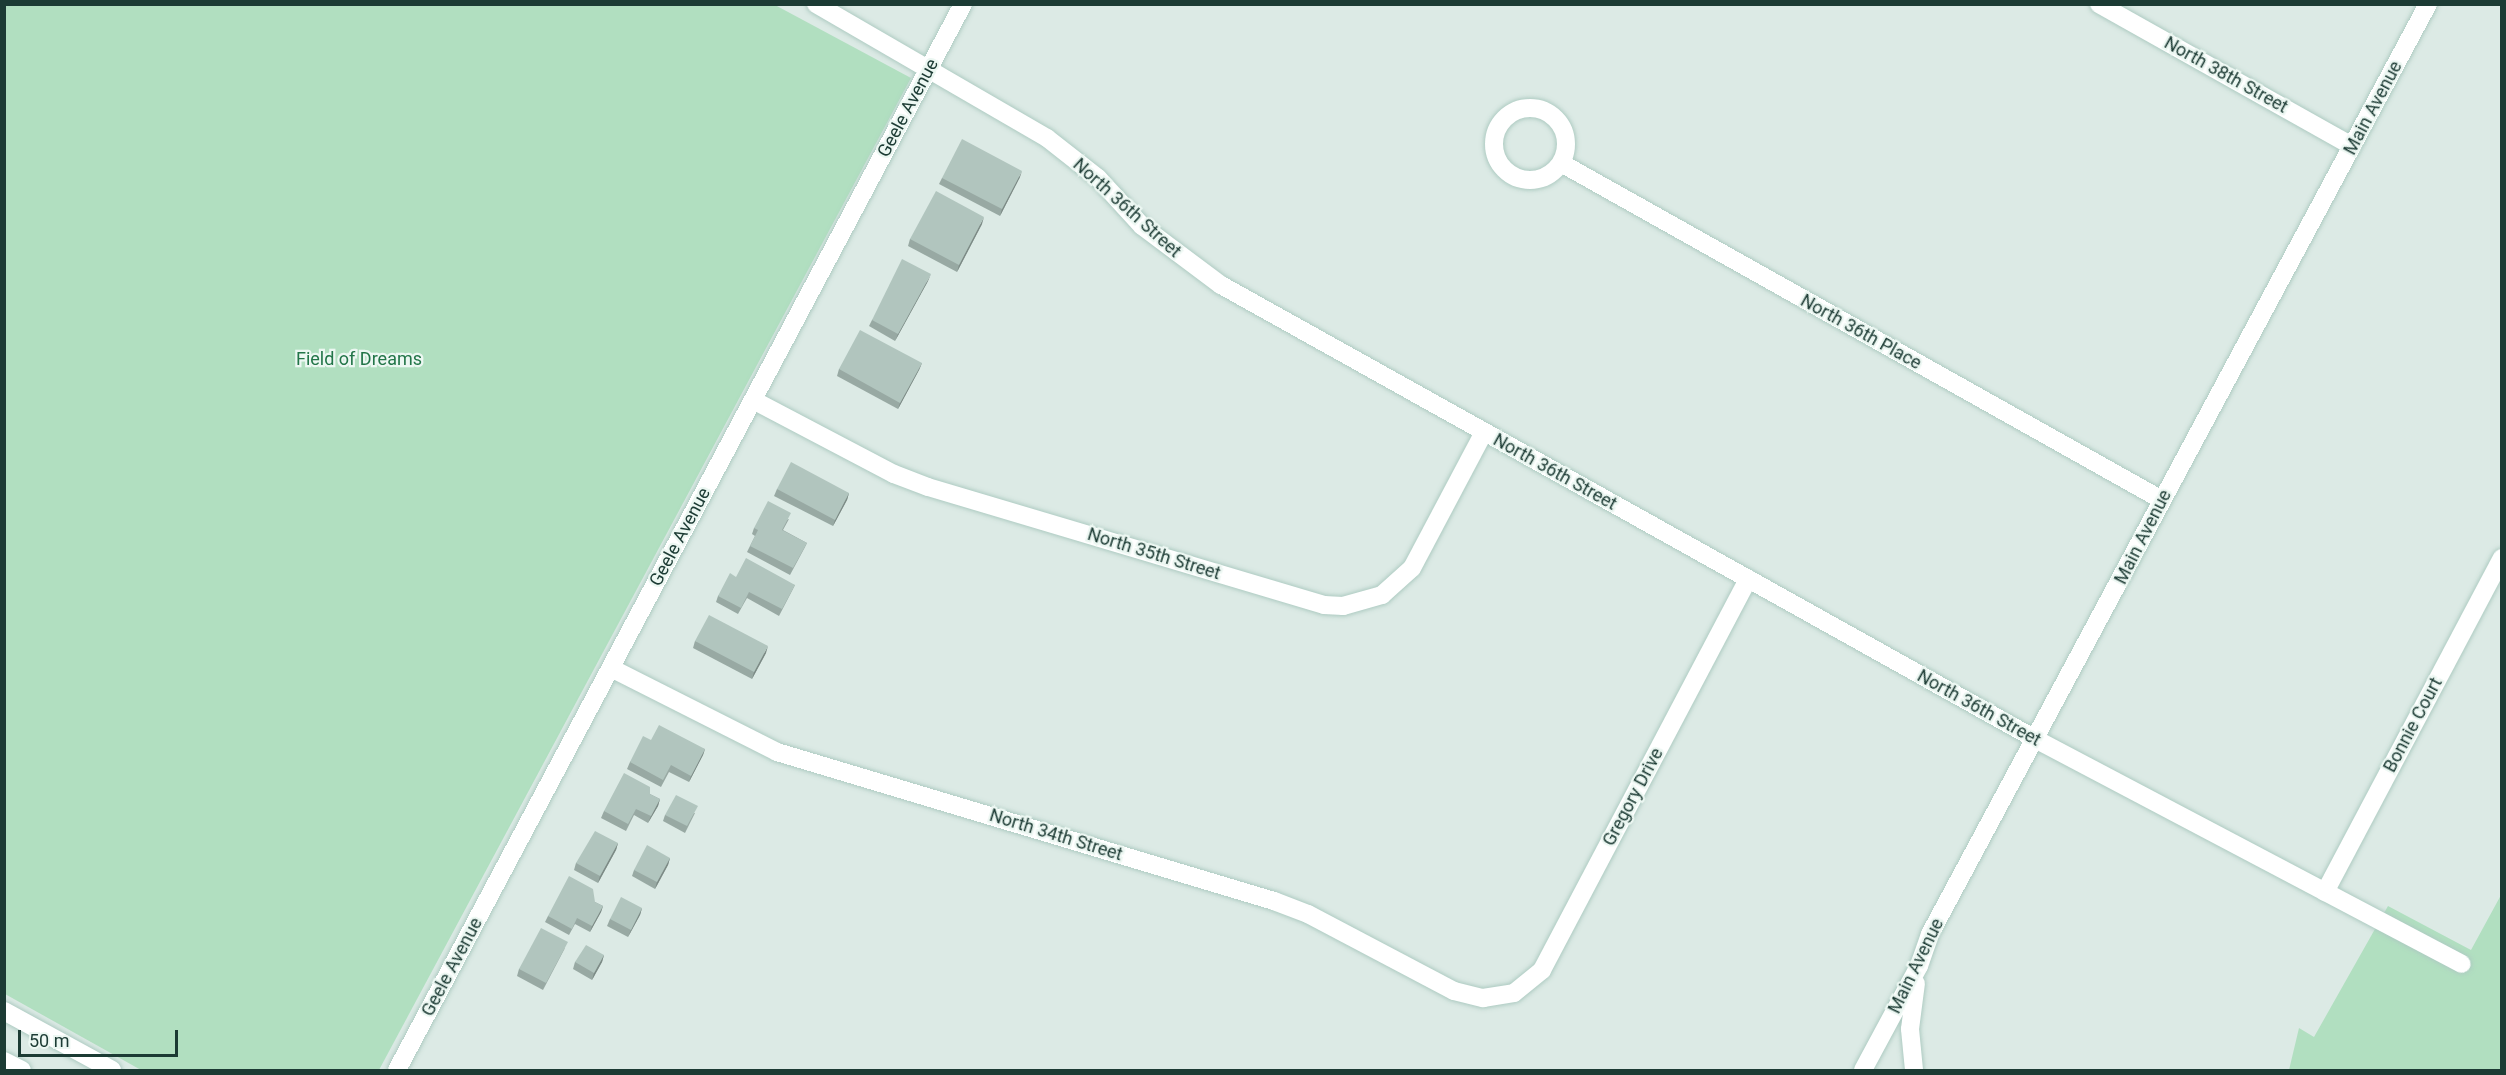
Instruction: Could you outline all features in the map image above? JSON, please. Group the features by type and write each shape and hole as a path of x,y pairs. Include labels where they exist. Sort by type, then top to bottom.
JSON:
{"street":[{"name":"North 36th Street","path":"816,4 930,68 1047,138 1098,178 1142,226 1221,285 2037,740 2461,964"},
{"name":"Geele Avenue","path":"397,1071 963,4"},
{"name":"North 38th Street","path":"2099,4 2352,146"},
{"name":"Main Avenue","path":"1863,1071 1919,966 1930,934 2037,740 2162,500 2428,4"},
{"name":"North 36th Place","path":"1561,163 2162,500"},
{"name":"North 35th Street","path":"753,400 894,474 928,487 1324,605 1344,606 1382,595 1412,568 1484,432"},
{"name":"Bonnie Court","path":"2325,892 2502,558"},
{"name":"Gregory Drive","path":"1501,997 1529,983 1542,970 1748,579"},
{"name":"North 34th Street","path":"611,668 777,752 1274,901 1308,914 1460,993 1484,998 1501,997"},
{"path":"1914,1071 1910,1029 1919,966"},
{"path":"4,1011 112,1071"},
{"path":"4,1061 22,1071"}],"green space":[{"name":"Field of Dreams","path":"5,4 775,5 911,78 379,1070 141,1070 5,994"},
{"path":"2501,895 2501,1070 2289,1070 2299,1028 2314,1037 2388,906 2471,950"}],"building":[{"path":"962,139 1022,171 1002,209 942,178"},
{"path":"936,191 984,217 959,265 910,239"},
{"path":"902,259 931,274 898,334 872,320"},
{"path":"860,330 922,363 900,403 839,369"},
{"path":"791,462 849,493 835,520 777,489"},
{"path":"768,501 791,513 782,530 807,543 793,568 750,546 758,530 754,528"},
{"path":"746,558 795,585 782,609 749,592 741,608 718,596 730,573 736,577"},
{"path":"709,615 768,646 754,672 695,641"},
{"path":"659,725 705,749 691,776 671,765 663,780 630,762 643,736 651,740"},
{"path":"624,773 650,787 650,794 660,799 651,816 636,809 628,824 604,811"},
{"path":"676,795 698,806 687,826 665,815"},
{"path":"595,831 618,843 600,876 576,863"},
{"path":"647,845 670,858 657,882 634,870"},
{"path":"569,876 593,889 595,902 603,906 592,926 577,918 572,929 548,916"},
{"path":"621,897 642,908 631,930 610,919"},
{"path":"541,928 568,942 546,983 519,969"},
{"path":"586,945 604,955 594,973 575,962"}]}
